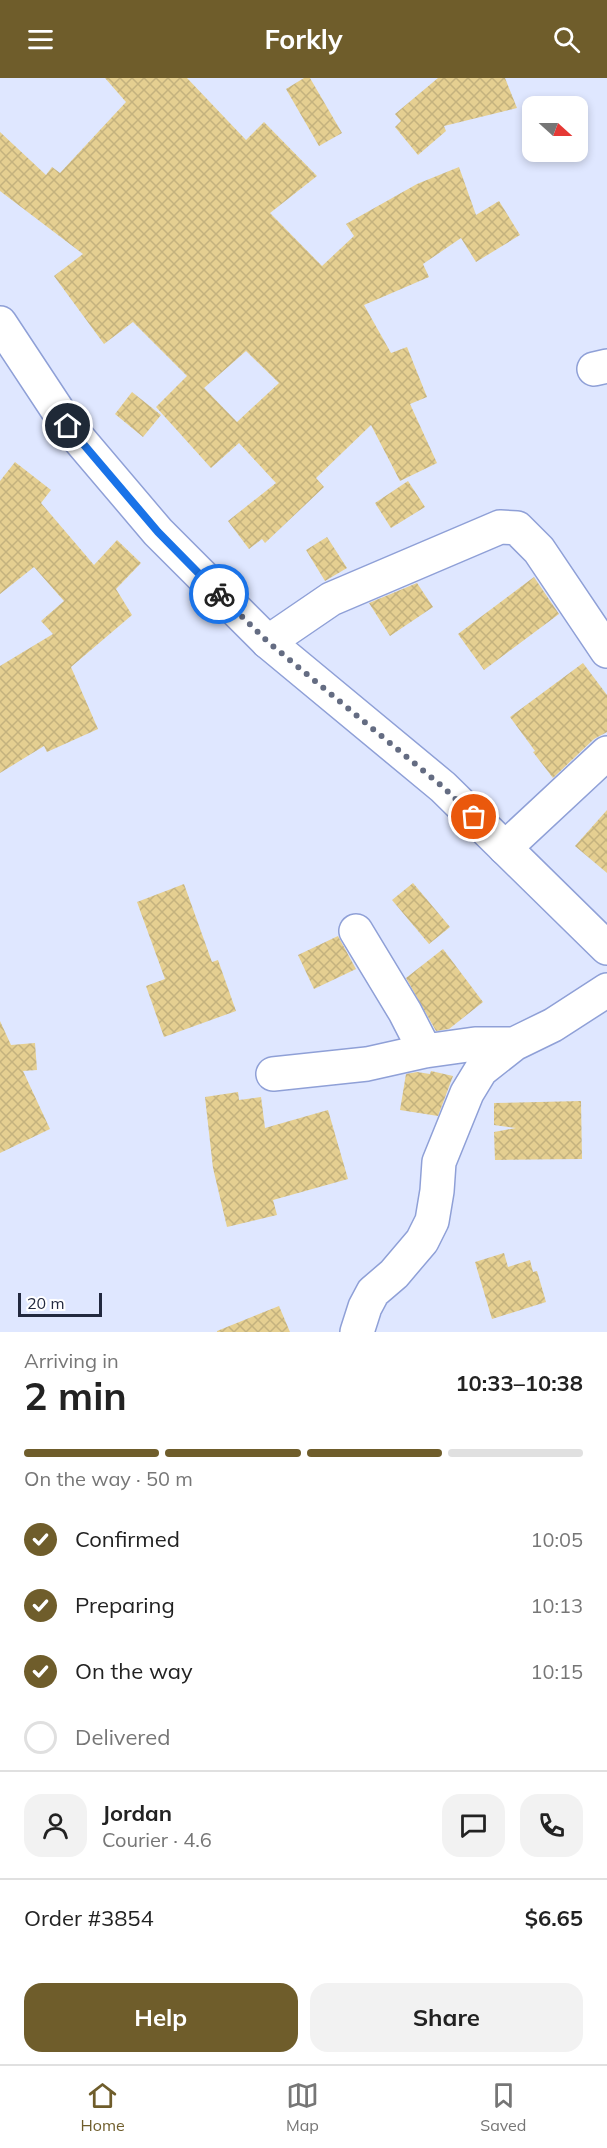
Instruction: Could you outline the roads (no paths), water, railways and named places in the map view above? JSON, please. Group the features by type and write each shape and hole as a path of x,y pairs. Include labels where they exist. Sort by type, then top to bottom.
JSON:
{"street":[{"path":"0,323 68,426 158,532 268,642 443,787 607,948"},
{"path":"268,642 331,599 500,527 506,527 521,531 539,550 607,651"},
{"path":"505,848 607,753"},
{"path":"356,931 405,1012 425,1051"},
{"path":"356,1328 373,1292 394,1274 422,1241 432,1221 439,1162 467,1093 481,1070 514,1044 553,1025 607,990"},
{"path":"273,1074 367,1064 425,1051 475,1044 514,1044"}]}
